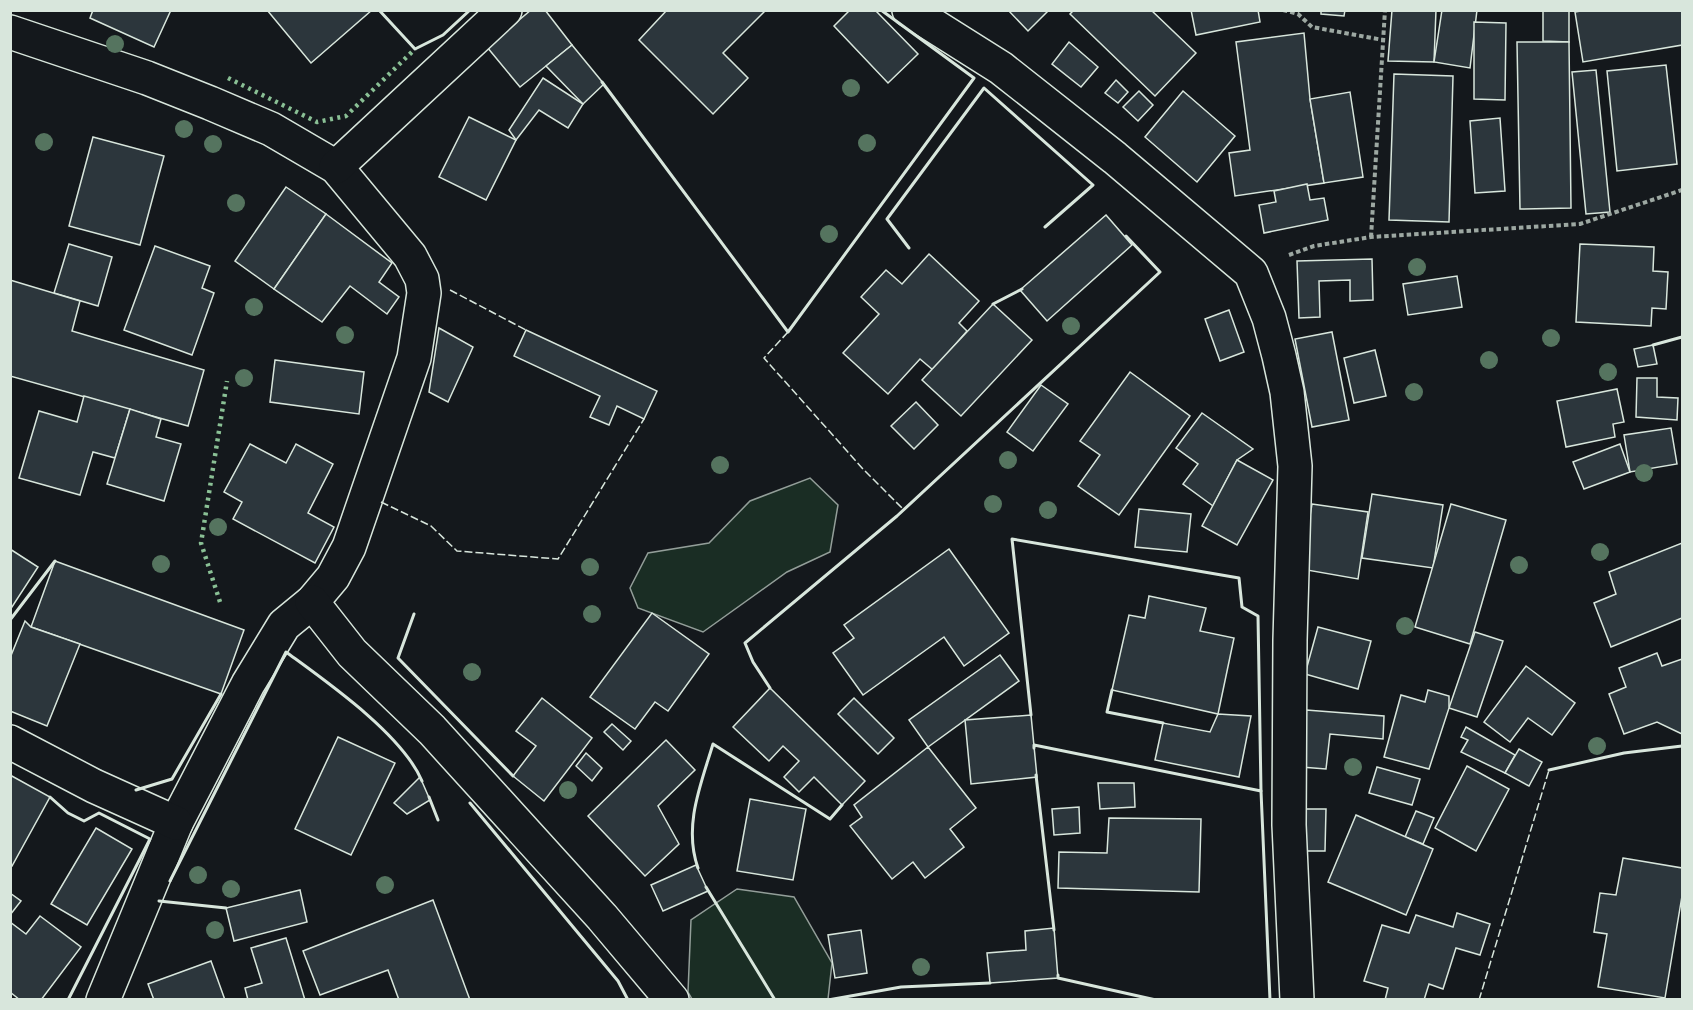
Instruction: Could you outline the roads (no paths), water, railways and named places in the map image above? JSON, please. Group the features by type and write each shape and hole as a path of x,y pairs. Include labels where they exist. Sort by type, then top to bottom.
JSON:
{"street":[{"path":"336,168 505,10"},
{"path":"909,10 1001,68 1115,158 1251,273 1269,318 1287,392 1295,466 1290,640 1289,825 1297,999"},
{"path":"10,32 147,78 210,103 271,129 336,168 410,256 422,279 424,293 414,358 349,547 333,577 312,602 284,625 272,641 176,823 103,999"},
{"path":"312,602 352,653 432,730 573,884 672,999"},
{"path":"10,742 94,786 176,823"}]}
